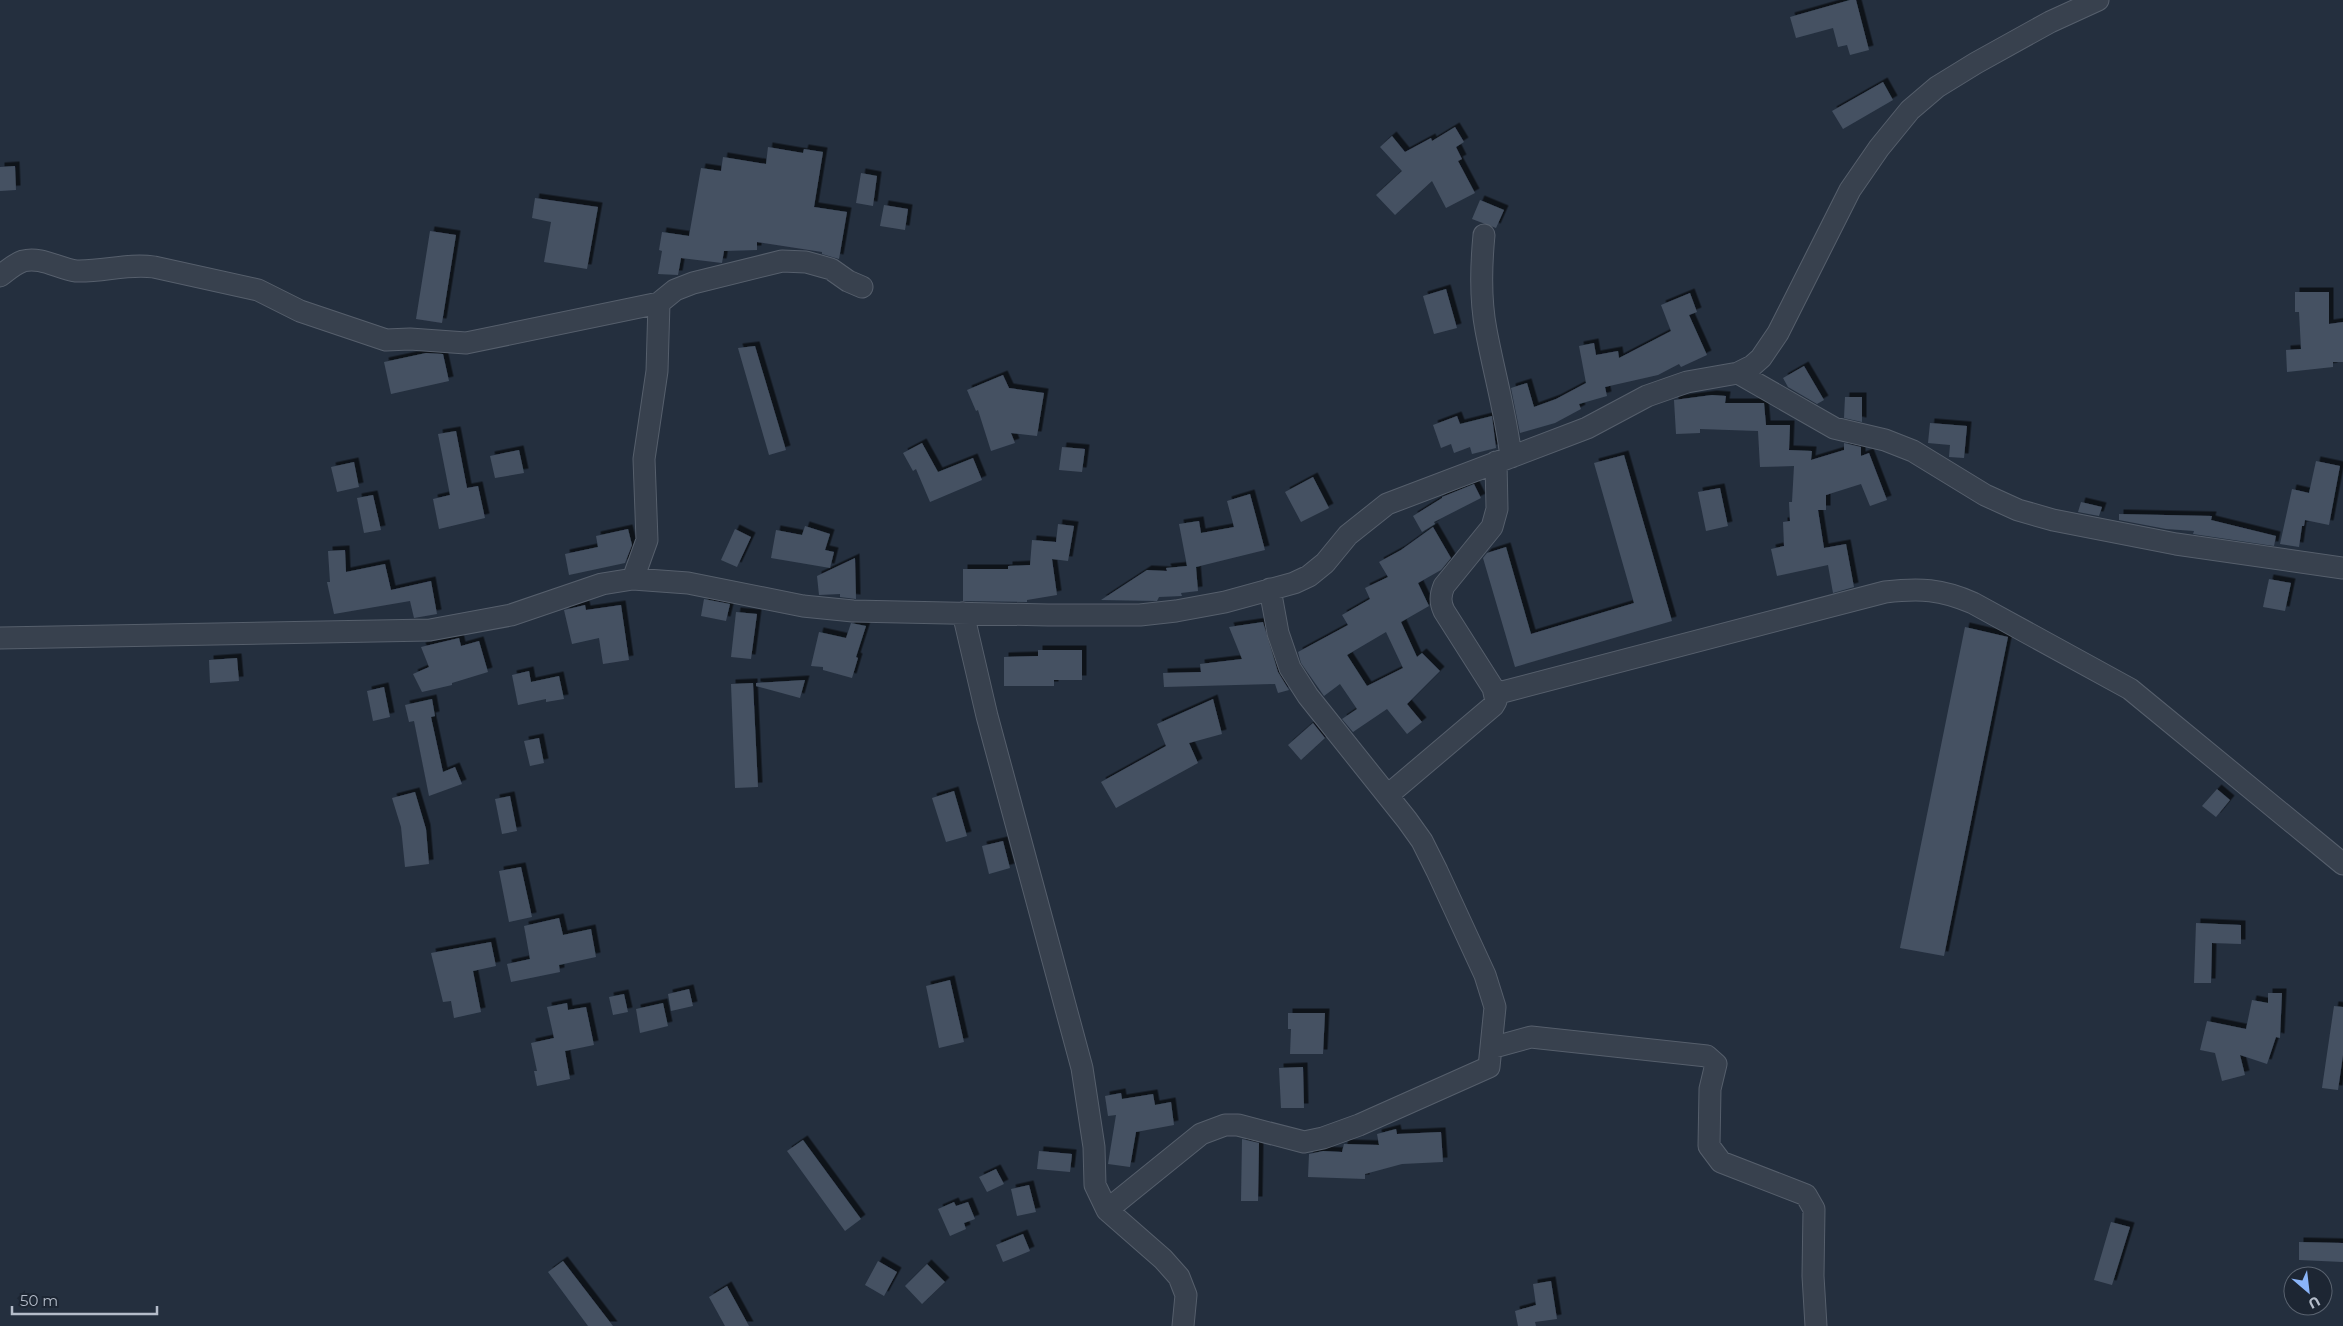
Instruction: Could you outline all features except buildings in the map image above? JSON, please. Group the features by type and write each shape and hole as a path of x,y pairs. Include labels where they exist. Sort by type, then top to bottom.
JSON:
{"street":[{"path":"0,638 430,630 511,615 602,584 633,579 688,583 803,606 853,611 1140,615 1225,602 1294,583 1309,576 1325,563 1348,536 1387,504 1587,428 1647,396 1687,382 1738,373 1752,366 1761,358 1778,333 1850,190 1879,148 1910,110 1937,87 1976,63 2050,22 2098,0"},
{"path":"1388,795 1493,706 1495,694 1444,612 1440,594 1444,586 1492,527 1503,460 1503,406 1486,329 1482,289 1484,235"},
{"path":"0,276 23,261 36,260 74,271 104,270 140,265 258,290 300,311 386,340 410,339 466,344 660,303 675,290 693,283 782,261 806,262 831,269 862,288"},
{"path":"633,579 647,540 644,460 657,371 660,303"},
{"path":"1738,373 1834,428 1885,440 1913,451 1985,495 2018,510 2053,520 2176,544 2343,568"},
{"path":"1107,1210 1201,1134 1214,1128 1225,1125 1238,1125 1304,1142 1323,1138 1477,1074 1489,1067 1490,1035 1495,1007 1485,975 1422,841 1388,795 1308,696 1290,668 1278,633 1270,589"},
{"path":"1495,694 1885,592 1910,589 1934,590 1973,602 2130,689 2343,864"},
{"path":"963,613 987,716 1082,1068 1094,1147 1095,1185 1107,1210 1163,1259 1178,1277 1186,1295 1183,1326"},
{"path":"1491,1048 1531,1037 1707,1056 1716,1064 1710,1089 1709,1146 1721,1162 1806,1196 1814,1209 1813,1276 1816,1326"}]}
